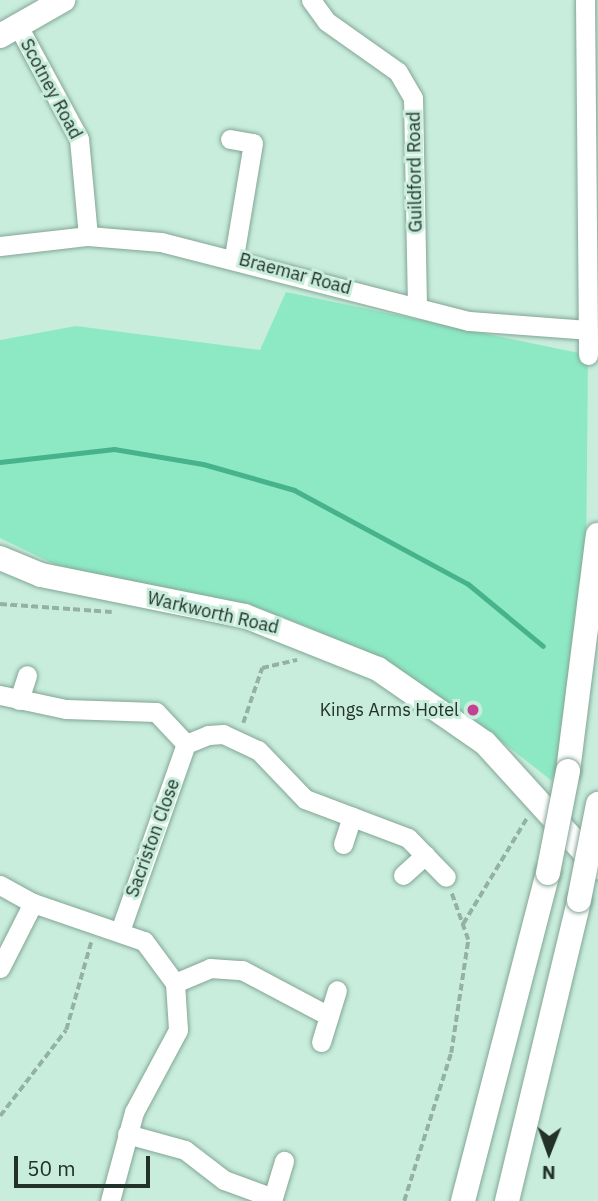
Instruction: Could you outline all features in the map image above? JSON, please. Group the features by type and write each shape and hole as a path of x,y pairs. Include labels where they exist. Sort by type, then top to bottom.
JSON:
{"street":[{"path":"9,31 63,0"},
{"name":"Guildford Road","path":"311,0 326,21 398,72 413,98 417,307"},
{"path":"585,0 588,355"},
{"name":"Scotney Road","path":"9,31 79,139 88,236"},
{"path":"230,139 253,143 234,257"},
{"name":"Braemar Road","path":"0,246 88,236 161,242 234,257 469,321 588,330"},
{"path":"463,1201 548,873 568,771 598,536"},
{"name":"Warkworth Road","path":"0,558 41,575 245,616 378,669 485,743 598,867"},
{"path":"9,698 27,675"},
{"path":"9,698 156,712 186,744 208,735 238,738 258,750 305,799 408,838 446,877"},
{"name":"Sacriston Close","path":"120,931 186,744"},
{"path":"507,1201 579,900 598,804"},
{"path":"343,844 352,816"},
{"path":"403,875 425,855"},
{"path":"0,885 33,903 120,931 157,951 175,982 178,1030 127,1134 110,1201"},
{"path":"0,968 33,903"},
{"path":"175,982 210,968 242,970 329,1016"},
{"path":"321,1042 337,990"},
{"path":"127,1134 186,1150 224,1180 272,1200 284,1161"}],"path":[{"path":"0,604 116,613"},
{"path":"238,738 262,668 309,657 296,654"},
{"path":"520,806 540,822"},
{"path":"463,924 529,814"},
{"path":"404,1201 451,1053 468,940 446,877"},
{"path":"0,1116 66,1030 96,923"}],"green space":[{"path":"286,292 588,355 586,574 566,737 552,781 478,723 363,650 283,617 56,565 0,538 0,340 76,326 260,350"}],"waterway":[{"path":"0,462 114,449 203,464 294,490 468,584 543,646"}],"place":[{"name":"Kings Arms Hotel","path":"473,710"}]}
